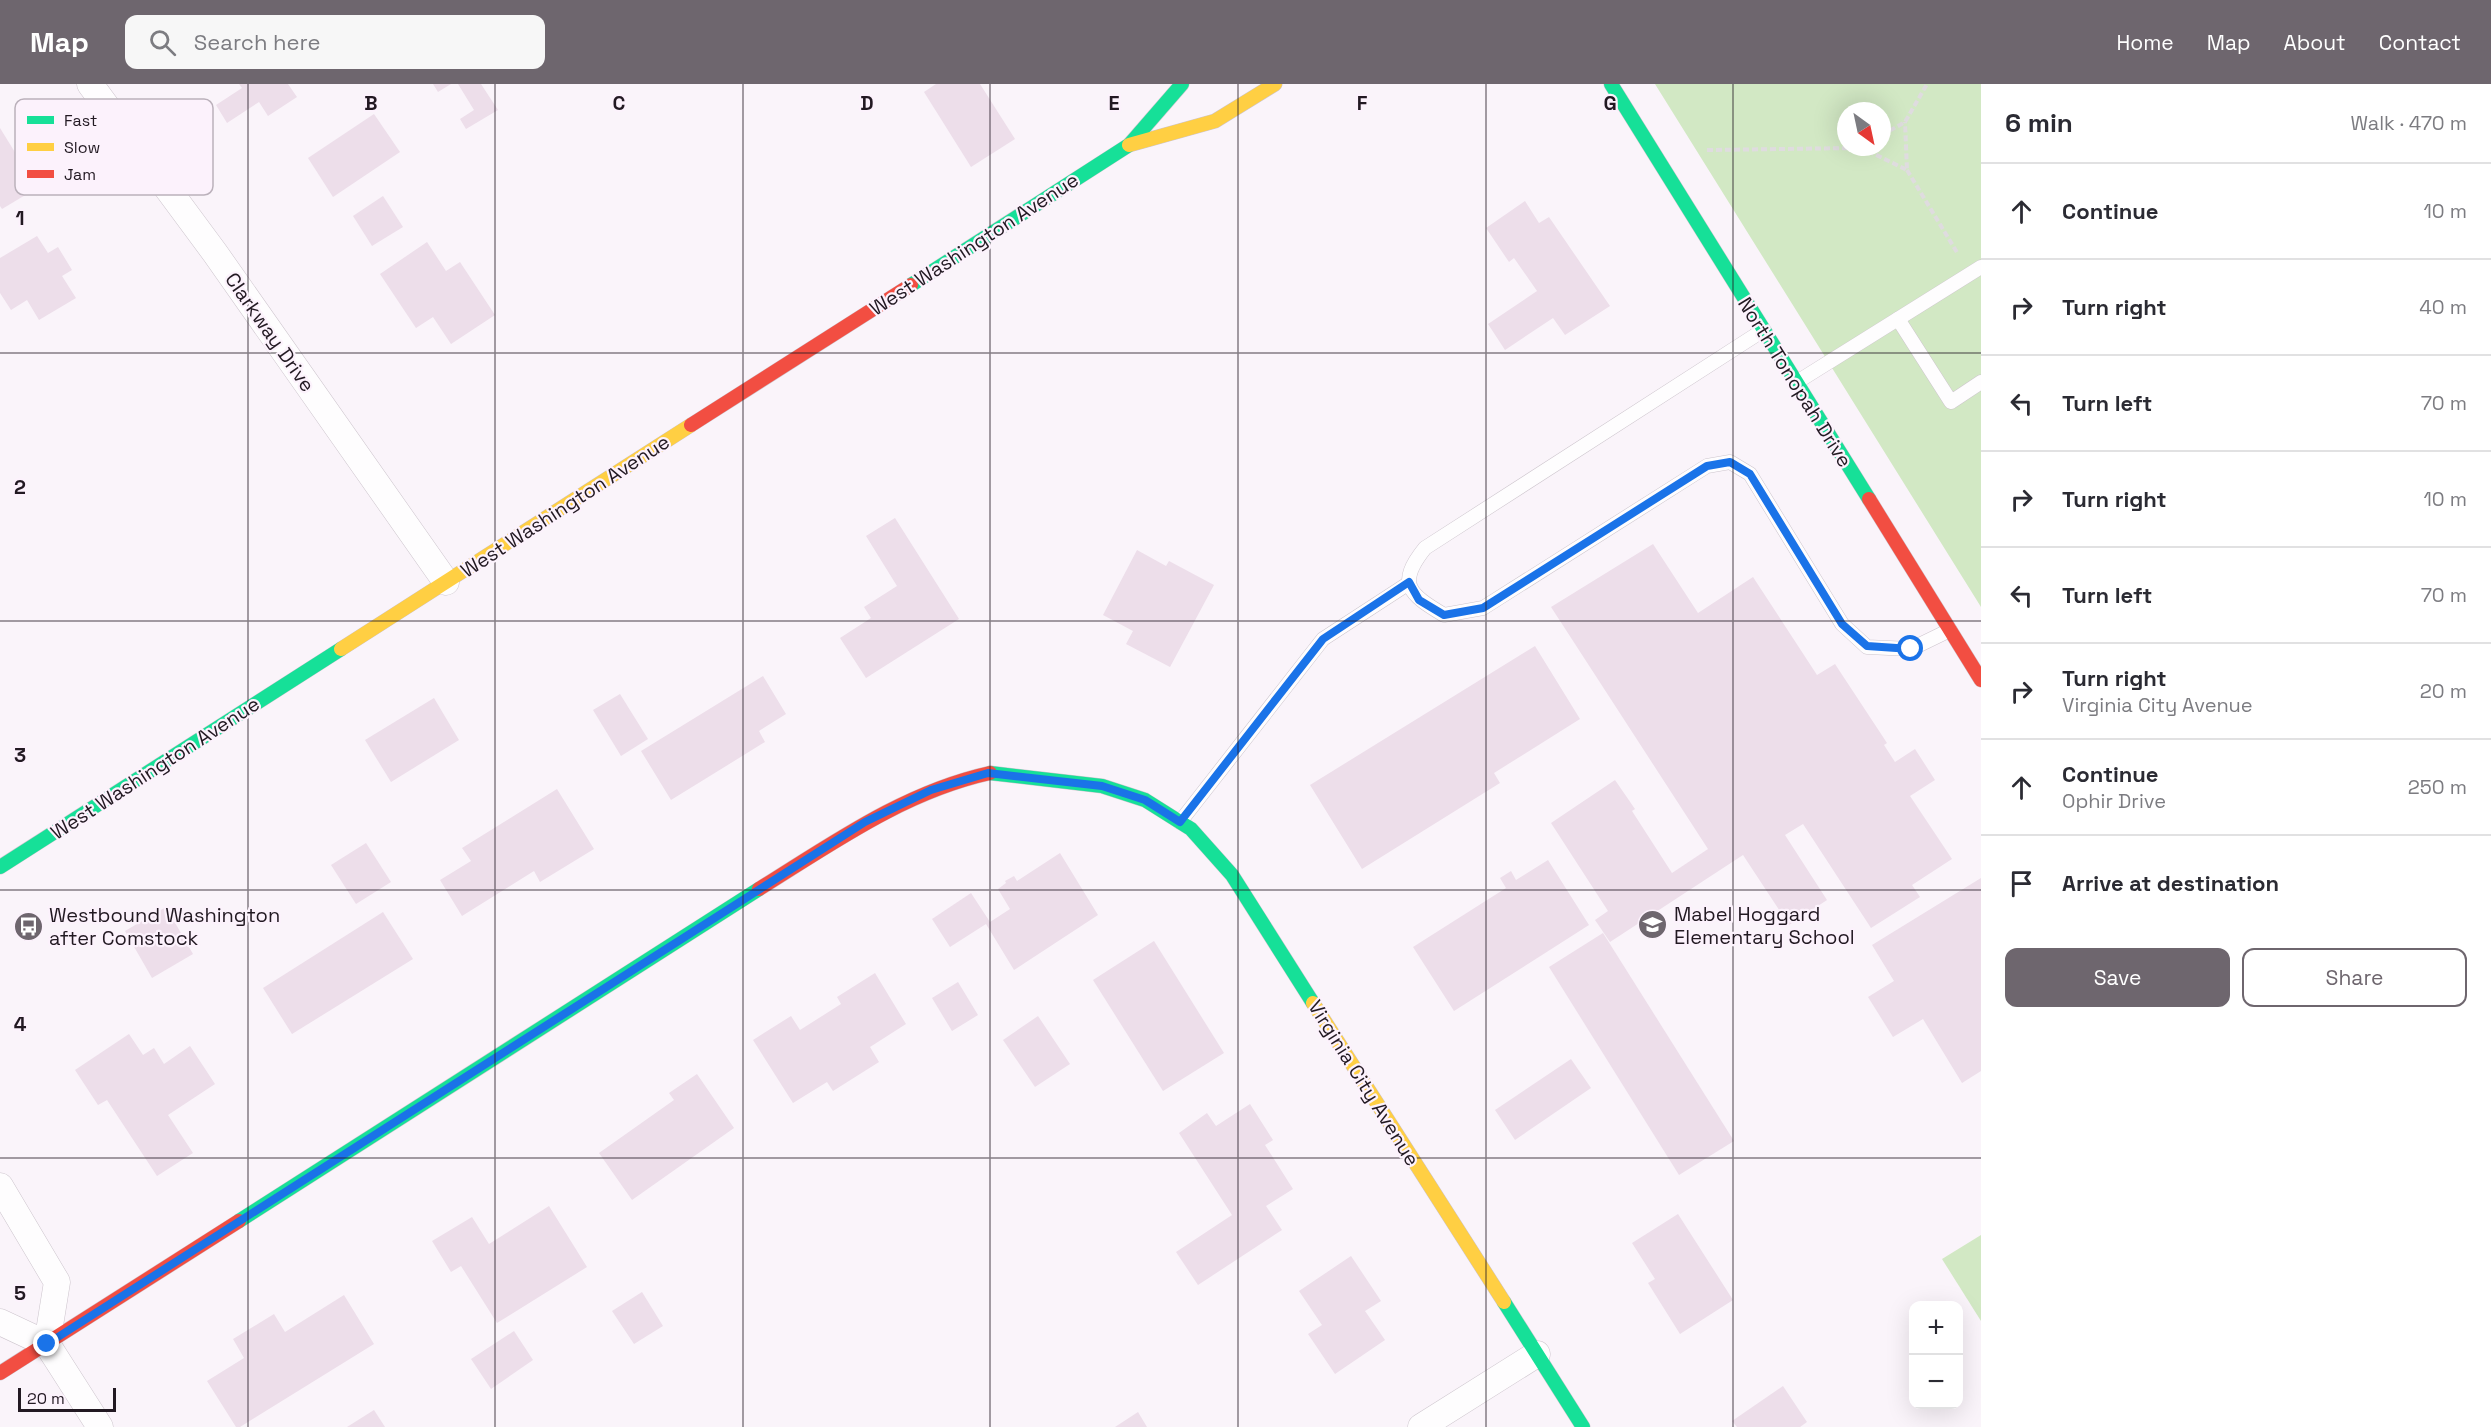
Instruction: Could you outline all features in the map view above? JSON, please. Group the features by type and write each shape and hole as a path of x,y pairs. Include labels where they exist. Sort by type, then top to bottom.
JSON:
{"street":[{"name":"Clarkway Drive","path":"90,84 101,99"},
{"name":"West Washington Avenue","path":"0,867 1129,145 1182,84"},
{"name":"West Washington Avenue","path":"1129,145 1215,122 1275,84"},
{"name":"North Tonopah Drive","path":"1611,84 1762,331 1797,382 1981,680"},
{"name":"Clarkway Drive","path":"172,195 446,582"},
{"name":"Virginia City Avenue","path":"0,1373 865,822 931,790 988,773 1102,786 1145,800 1191,829 1232,875 1583,1427"},
{"path":"0,1186 57,1282 47,1344"},
{"path":"0,1322 47,1344 100,1427"},
{"path":"1421,1427 1537,1354"}],"lane":[{"path":"1797,382 1976,271"},
{"path":"1898,319 1951,402 1981,382"},
{"path":"1762,331 1425,548 1411,566 1409,582 1419,600 1444,615 1483,608 1707,466 1730,462 1750,474 1842,624 1867,646 1911,649 1950,630"},
{"path":"1180,822 1323,639 1409,582"}],"path":[{"path":"1891,130 1905,122 1927,84"},
{"path":"1905,122 1907,170"},
{"path":"1707,150 1837,147"},
{"path":"1878,156 1907,170 1976,271"}],"green space":[{"path":"1655,84 1981,84 1981,607"},
{"path":"1981,1235 1981,1321 1942,1259"}],"building":[{"path":"239,84 288,84 297,97 268,116 259,102 227,123 216,105 242,88"},
{"path":"433,84 451,84 438,92"},
{"path":"458,84 481,84 498,110 466,129 460,119 474,110"},
{"path":"936,84 980,84 1015,139 971,167 924,92"},
{"path":"374,114 400,152 333,197 308,158"},
{"path":"0,128 15,152 15,195 25,195 2,209 0,206"},
{"path":"383,196 403,227 372,246 353,216"},
{"path":"1525,201 1539,223 1549,217 1610,306 1565,335 1553,318 1505,350 1488,324 1537,291 1514,258 1509,262 1486,228"},
{"path":"37,236 48,253 58,247 72,270 62,276 76,298 39,320 27,300 11,310 0,293 0,258"},
{"path":"427,242 446,271 460,262 495,315 451,344 433,317 416,328 380,274"},
{"path":"895,518 959,619 866,678 840,638 871,618 864,607 897,586 866,536"},
{"path":"1653,544 1698,613 1753,577 1817,675 1835,664 1887,743 1884,745 1895,762 1915,749 1935,780 1910,796 1952,859 1912,885 1920,897 1871,928 1803,824 1785,835 1827,900 1789,925 1743,855 1610,942 1595,920 1608,911 1551,823 1615,780 1635,809 1632,811 1672,873 1708,849 1551,607"},
{"path":"1137,550 1166,566 1169,561 1214,585 1170,667 1126,644 1133,631 1103,615"},
{"path":"1535,646 1580,719 1494,773 1500,783 1362,869 1310,785"},
{"path":"763,676 786,714 759,731 765,742 671,800 641,751"},
{"path":"620,694 648,739 621,756 593,710"},
{"path":"434,698 459,740 391,782 365,740"},
{"path":"557,789 594,849 540,882 534,871 462,916 440,880 471,861 462,848"},
{"path":"366,843 391,882 356,904 331,865"},
{"path":"1060,853 1098,915 1014,970 986,924 950,947 932,919 971,893 990,922 1010,909 998,889 1006,883 1005,881 1014,876 1017,881"},
{"path":"1548,860 1589,925 1454,1011 1413,947 1506,888 1500,878 1511,871 1516,880"},
{"path":"1981,878 1981,1071 1962,1083 1923,1019 1893,1037 1868,997 1894,981 1872,945"},
{"path":"166,907 193,954 152,978 125,931"},
{"path":"383,912 413,959 292,1034 263,988"},
{"path":"1603,933 1734,1141 1679,1175 1549,967"},
{"path":"1154,941 1224,1053 1163,1091 1093,980"},
{"path":"875,973 906,1024 870,1047 879,1062 833,1091 827,1082 793,1103 753,1040 791,1016 800,1030 841,1004 837,997"},
{"path":"958,982 978,1015 952,1031 932,998"},
{"path":"1038,1016 1070,1064 1035,1087 1003,1040"},
{"path":"129,1034 143,1055 154,1048 164,1064 190,1046 215,1084 168,1115 193,1153 157,1176 107,1100 98,1105 75,1070"},
{"path":"1571,1059 1591,1088 1515,1140 1495,1110"},
{"path":"697,1074 734,1128 632,1200 599,1153 674,1100 669,1093"},
{"path":"1250,1104 1273,1140 1265,1145 1293,1189 1266,1206 1282,1230 1198,1285 1176,1252 1232,1215 1179,1133 1207,1113 1216,1126"},
{"path":"549,1206 587,1267 497,1323 461,1266 451,1272 432,1241 472,1217 489,1244"},
{"path":"1678,1214 1733,1300 1680,1334 1648,1283 1655,1279 1632,1243"},
{"path":"1351,1256 1381,1301 1365,1311 1385,1340 1335,1374 1308,1334 1322,1325 1299,1291"},
{"path":"642,1292 663,1326 634,1344 612,1311"},
{"path":"344,1295 374,1344 240,1427 236,1427 207,1381 244,1358 233,1339 274,1314 285,1332"},
{"path":"514,1331 533,1360 491,1389 471,1359"},
{"path":"1783,1386 1807,1422 1800,1427 1737,1427 1732,1421"},
{"path":"374,1410 385,1427 347,1427"},
{"path":"1138,1412 1147,1427 1115,1427"}],"traffic: fast":[{"path":"911,285 1129,145 1182,84"},
{"path":"1611,84 1869,499"},
{"path":"0,867 341,649"},
{"path":"990,773 1102,786 1145,800 1191,829 1232,875 1313,1003"},
{"path":"239,1221 759,889"},
{"path":"1504,1302 1583,1427"}],"traffic: slow":[{"path":"1129,145 1215,121 1275,84"},
{"path":"341,649 691,425"},
{"path":"1313,1003 1504,1302"}],"traffic: jam":[{"path":"691,425 911,285"},
{"path":"1869,499 1981,680"},
{"path":"759,889 842,837 899,806 958,782 990,773"},
{"path":"0,1373 239,1221"}],"place":[{"name":"Mabel Hoggard Elementary School","path":"1653,925"},
{"name":"Westbound Washington after Comstock","path":"28,926"}],"route":[{"path":"47,1344 865,822 931,790 988,773 1102,786 1145,800 1180,822 1323,639 1409,582 1419,600 1444,615 1483,608 1707,466 1730,462 1750,474 1842,624 1867,646 1911,649"}]}
